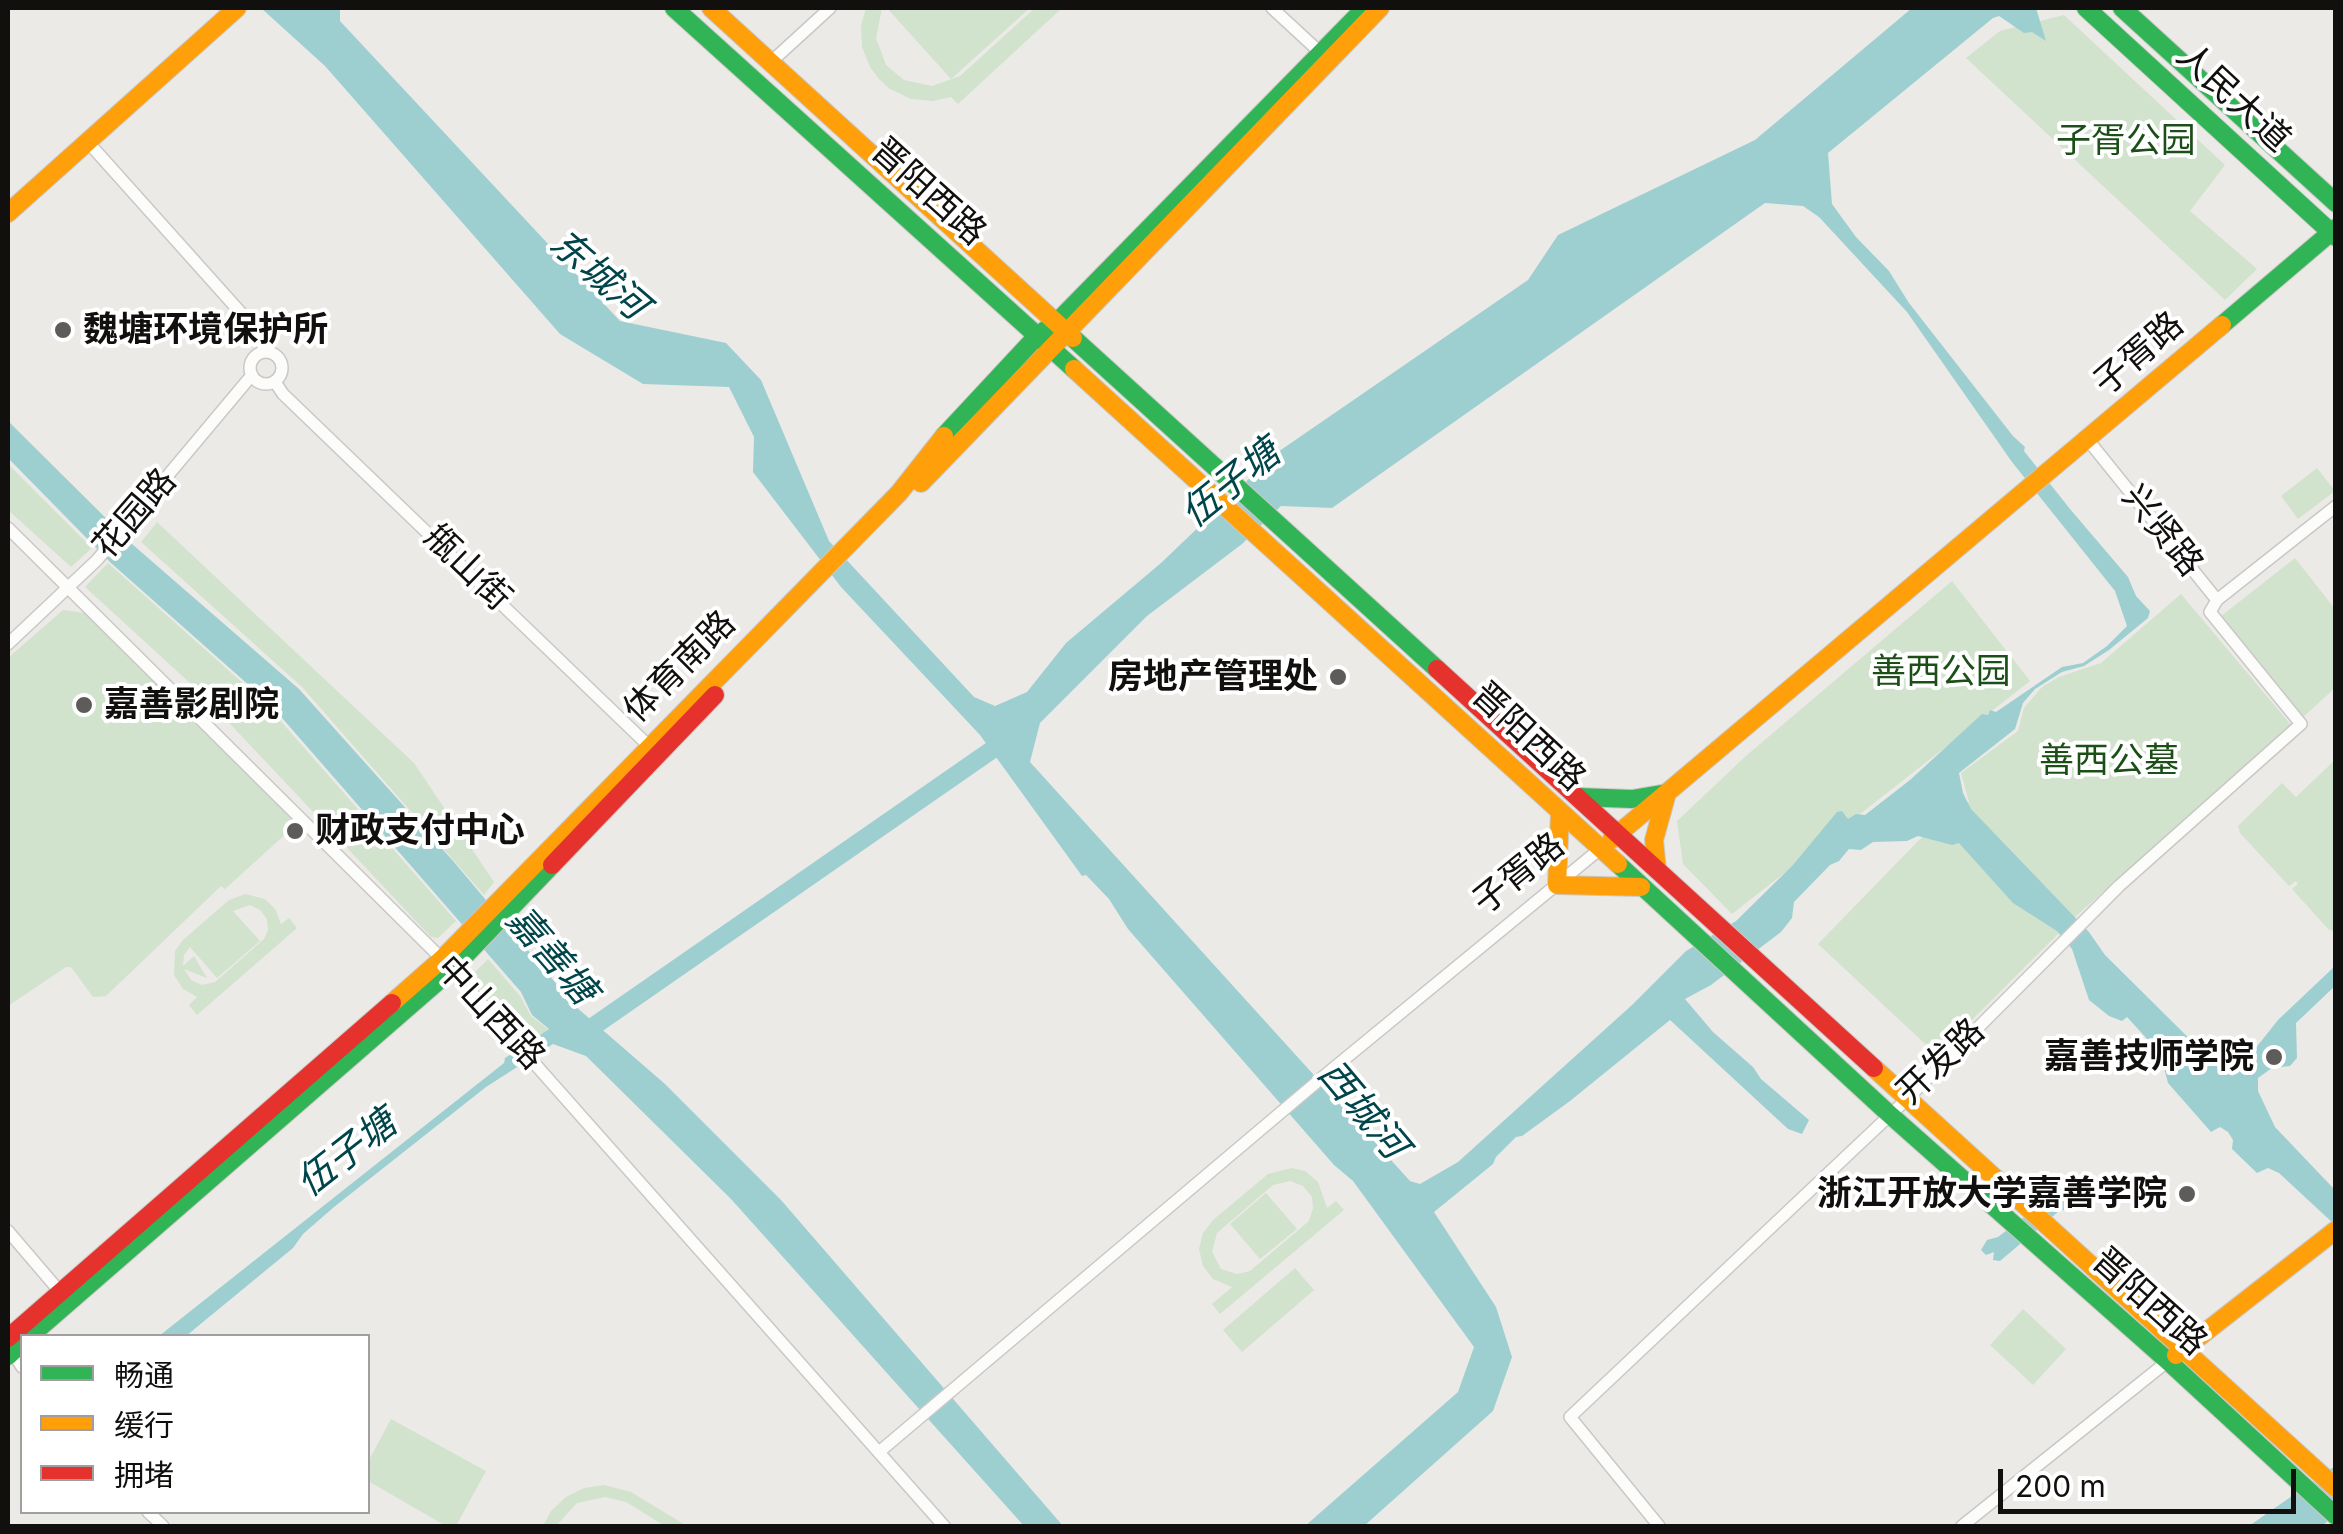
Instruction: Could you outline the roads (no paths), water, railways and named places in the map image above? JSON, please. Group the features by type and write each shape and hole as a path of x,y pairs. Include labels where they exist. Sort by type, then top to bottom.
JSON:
{"main road":[{"path":"8,213 236,8"},
{"name":"晋阳西路","path":"674,8 2336,1516"},
{"name":"晋阳西路","path":"710,8 1064,326 2336,1488"},
{"name":"体育南路","path":"32,1334 447,965 867,532 950,429 1064,326 1366,8"},
{"name":"体育南路","path":"1324,56 1380,8"},
{"name":"人民大道","path":"2086,8 2334,233"},
{"name":"人民大道","path":"2122,8 2336,203"},
{"name":"子胥路","path":"1600,850 2334,233"},
{"path":"1578,796 1617,800 1667,793 1654,840 1658,870"},
{"path":"1560,812 1556,885 1641,887"},
{"name":"体育南路","path":"26,1334 60,1292 447,965"},
{"path":"2168,1362 2332,1233"}],"street":[{"path":"772,61 830,8"},
{"path":"1272,8 1324,56"},
{"path":"87,141 258,332 265,352"},
{"path":"265,352 282,363 282,374 275,382 264,384 252,375 252,360 265,352"},
{"name":"花园路","path":"8,644 97,560 252,375"},
{"name":"甁山街","path":"275,382 283,394 653,750"},
{"name":"兴贤路","path":"2088,440 2218,600 2336,506"},
{"name":"中山西路","path":"8,528 447,965 944,1526"},
{"name":"开发路","path":"1659,1526 1570,1417 1906,1099 2119,886 2301,724 2210,612 2218,600"},
{"name":"子胥路","path":"880,1452 1324,1076 1600,850"},
{"path":"8,1231 60,1292"},
{"path":"1962,1526 2168,1362"}],"water":[{"path":"261,8 343,8 340,21 620,321 726,343 761,380 829,541 974,697 995,706 1027,692 1066,643 1161,563 1275,454 1528,280 1558,235 1755,140 1912,8 2036,8 2046,41 2032,32 2024,33 1999,16 1993,18 1828,153 1832,204 1856,237 1889,271 1909,303 2128,577 2136,596 2150,611 2148,618 2109,650 2035,689 2023,703 2015,729 1959,773 1963,793 1971,809 2089,932 2105,955 2220,1069 2243,1064 2278,1020 2335,966 2335,986 2296,1023 2297,1058 2290,1066 2272,1068 2258,1078 2258,1091 2275,1127 2335,1190 2335,1225 2279,1173 2268,1168 2257,1173 2232,1149 2233,1140 2228,1132 2220,1127 2211,1132 2168,1083 2160,1053 2127,1017 2122,1021 2109,1016 2089,1000 2072,949 2057,931 2013,903 1959,843 1952,845 1918,836 1907,841 1873,842 1861,850 1849,849 1794,902 1792,918 1781,932 1711,985 1685,999 1761,1079 1809,1120 1802,1134 1788,1129 1670,1020 1570,1101 1516,1137 1493,1164 1434,1212 1496,1307 1512,1357 1493,1411 1364,1526 1305,1526 1458,1392 1474,1347 1353,1181 1334,1165 1128,929 1109,899 1086,875 1082,876 980,735 841,587 753,472 754,437 729,387 643,384 560,334 325,66","holes":["1765,203 1803,206 1819,217 1907,312 2012,462 2115,591 2127,626 2083,663 2062,667 1996,712 1982,714 1865,815 1856,814 1848,819 1842,811 1837,812 1793,865 1736,921 1686,951 1458,1162 1420,1184 1410,1181 1030,762 1040,723 1147,616 1242,544 1281,506 1332,508"]},
{"path":"8,421 132,544 299,689 454,862 575,1006 665,1084 781,1200 1063,1526 1024,1526 731,1199 586,1056 553,1044 486,1087 334,1207 293,1248 188,1334 162,1334 504,1063 505,1058 549,1029 532,1015 521,992 269,703 111,563 8,458"},
{"path":"2087,1177 2104,1193 2091,1205 2059,1211 2000,1261 1993,1260 1994,1252 1986,1255 1981,1250 1987,1240 1998,1237 2048,1199 2058,1186 2072,1187"},
{"path":"2335,1466 2335,1515 2322,1526 2249,1526"}],"waterway":[{"name":"伍子塘","path":"578,1037 1009,738"}],"place":[{"name":"魏塘环境保护所","path":"63,330"},
{"name":"房地产管理处","path":"1338,677"},
{"name":"嘉善影剧院","path":"84,705"},
{"name":"财政支付中心","path":"295,831"},
{"name":"嘉善技师学院","path":"2274,1057"},
{"name":"浙江开放大学嘉善学院","path":"2187,1194"}],"park label":[{"name":"子胥公园","path":"2126,141"},
{"name":"善西公园","path":"1941,672"},
{"name":"善西公墓","path":"2109,761"}],"water label":[{"name":"东城河","path":"598,275"},
{"name":"嘉善塘","path":"551,956"},
{"name":"西城河","path":"1362,1110"}]}
